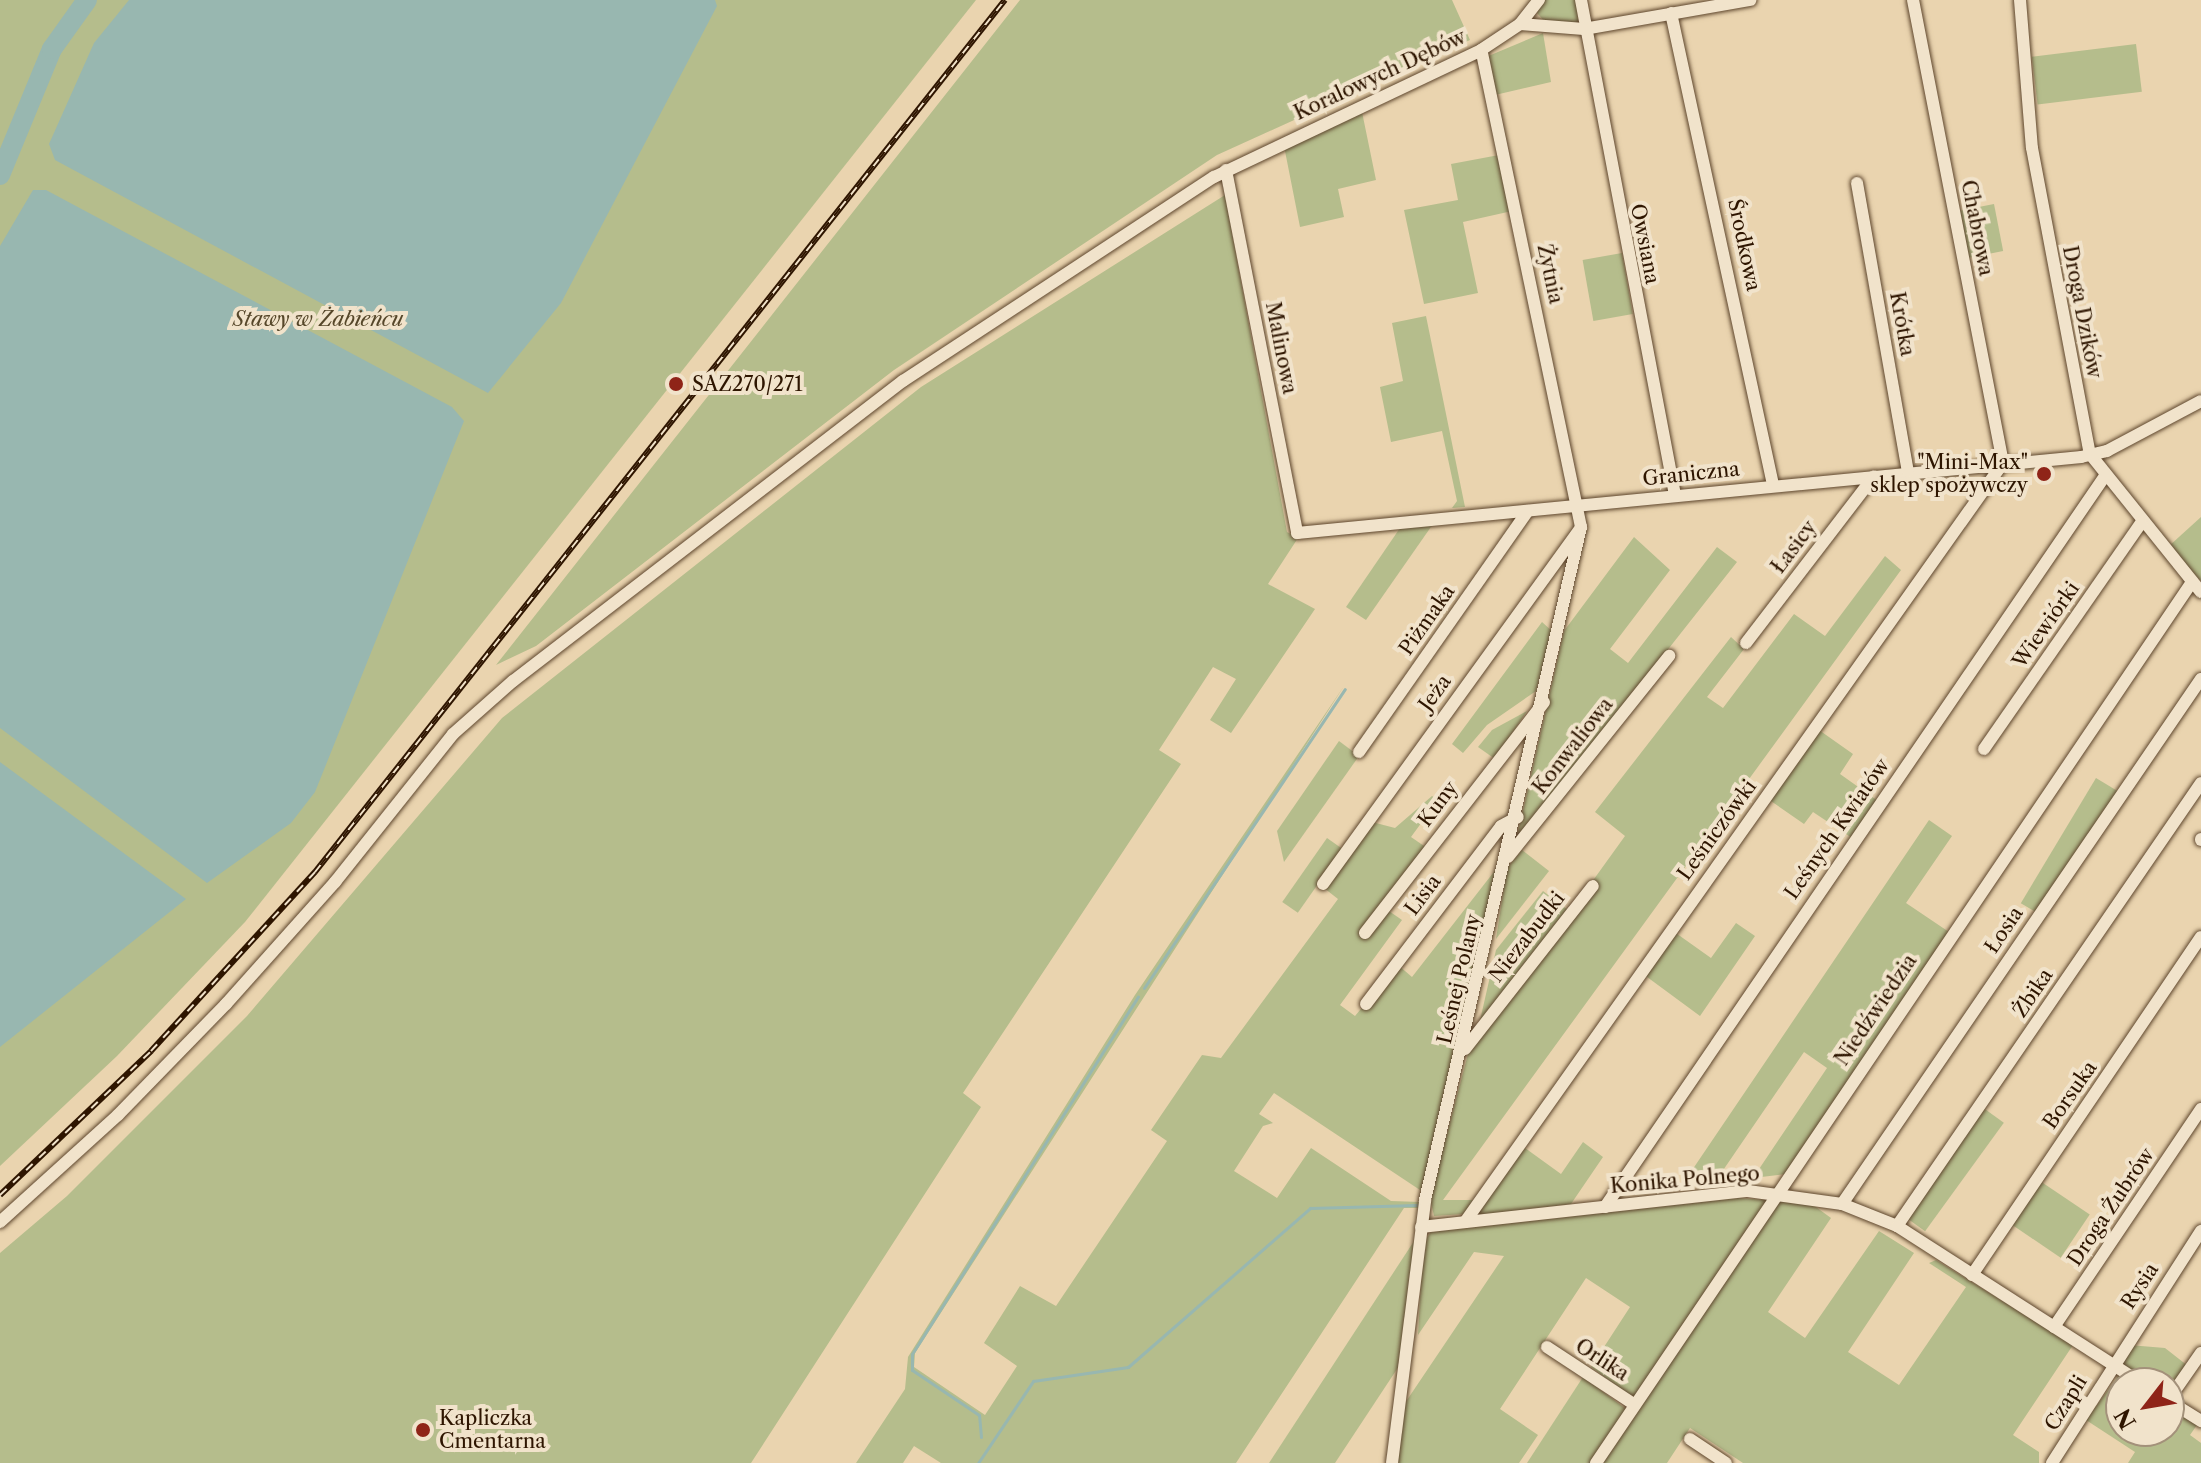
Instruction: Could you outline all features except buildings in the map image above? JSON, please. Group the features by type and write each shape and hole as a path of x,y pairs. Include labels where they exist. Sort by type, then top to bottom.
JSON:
{"street":[{"name":"Koralowych Dębów","path":"0,1222 118,1115 226,1004 335,882 453,734 513,681 903,381 1226,170 1481,50 1520,24 1539,0"},
{"name":"Owsiana","path":"1581,0 1584,29 1675,495"},
{"path":"1520,24 1584,29 1750,0"},
{"name":"Chabrowa","path":"1913,0 2003,463"},
{"name":"Droga Dzików","path":"2020,0 2032,148 2090,454 2141,523 2196,587"},
{"name":"Środkowa","path":"1671,13 1773,486"},
{"name":"Żytnia","path":"1481,50 1582,506"},
{"name":"Malinowa","path":"1226,170 1297,533"},
{"name":"Krótka","path":"1857,183 1908,472"},
{"name":"Graniczna","path":"1297,533 2090,454 2201,401"},
{"name":"Leśniczówki","path":"1465,1222 2003,463"},
{"name":"Łasicy","path":"1746,643 1874,476"},
{"name":"Leśnych Kwiatów","path":"1605,1207 2105,476"},
{"name":"Leśnej Polany","path":"1392,1463 1421,1227 1544,702 1581,527 1582,506"},
{"name":"Piżmaka","path":"1359,752 1528,511"},
{"name":"Wiewiórki","path":"1984,749 2141,523"},
{"name":"Jeża","path":"1323,884 1581,527"},
{"name":"Niedźwiedzia","path":"1596,1463 1778,1192 2196,587"},
{"name":"Konwaliowa","path":"1506,860 1669,656"},
{"name":"Łosia","path":"1842,1204 2201,679"},
{"name":"Kuny","path":"1365,933 1544,702"},
{"name":"Żbika","path":"1897,1226 2201,783"},
{"name":"Lisia","path":"1366,1004 1501,826 1518,817"},
{"name":"Niezabudki","path":"1463,1051 1593,886"},
{"name":"Borsuka","path":"1972,1275 2201,937"},
{"name":"Droga Żubrów","path":"2054,1327 2201,1109"},
{"name":"Konika Polnego","path":"1421,1227 1778,1192 1842,1204 1897,1226 2118,1367"},
{"name":"Rysia","path":"2113,1364 2201,1231"},
{"name":"Orlika","path":"1547,1347 1635,1405"},
{"path":"2185,1376 2201,1353"},
{"name":"Czapli","path":"2052,1463 2113,1364"},
{"path":"1690,1439 1726,1463"}],"green space":[{"name":"Stawy w Żabieńcu","path":"0,0 976,0 245,922 117,1056 0,1166"},
{"path":"1020,0 1452,0 1470,40 1217,155 894,370 536,646 496,665"},
{"path":"1544,0 1577,0 1578,22 1545,22 1537,13"},
{"path":"1543,33 1551,82 1495,95 1486,57"},
{"path":"2136,44 2142,92 2038,104 2032,57"},
{"path":"1362,112 1376,180 1338,189 1344,217 1300,227 1284,146"},
{"path":"1499,155 1512,211 1463,222 1478,293 1424,304 1404,210 1458,200 1451,164"},
{"path":"1225,195 1287,532 1298,538 1268,584 1315,609 1231,733 1210,720 1236,679 1213,667 1159,750 1181,764 963,1093 981,1107 751,1463 0,1463 0,1253 67,1196 247,1016 502,718 921,387"},
{"path":"1994,204 2003,251 1965,259 1956,211"},
{"path":"1622,253 1633,314 1593,321 1583,260"},
{"path":"1426,316 1465,507 1452,508 1457,501 1442,431 1391,442 1380,387 1403,381 1392,323"},
{"path":"2201,517 2201,581 2169,546"},
{"path":"1433,524 1366,620 1346,607 1400,528"},
{"path":"1634,537 1670,570 1610,649 1628,663 1717,547 1737,562 1516,842 1564,631"},
{"path":"1885,556 1901,570 1443,1200 1473,1200 1464,1214 1434,1216 1430,1198 1468,1054 1625,836 1595,812 1731,637 1744,649 1707,697 1723,708 1794,614 1825,636"},
{"path":"1542,622 1553,632 1536,691 1487,725 1463,753 1452,744"},
{"path":"1344,686 915,1353 914,1367 985,1415 1017,1366 984,1343 1020,1286 1056,1306 1167,1141 1151,1130 1202,1055 1221,1058 1338,899 1324,888 1372,822 1395,828 1432,796 1438,800 1411,837 1427,848 1386,909 1402,920 1340,1005 1355,1016 1398,965 1412,977 1500,864 1423,1192 1274,1093 1259,1114 1273,1123 1263,1126 1234,1171 1277,1198 1311,1148 1391,1201 1421,1202 1419,1208 1404,1208 1236,1463 941,1463 914,1446 903,1463 856,1463 905,1389 908,1357 1135,995"},
{"path":"1527,711 1495,759 1478,747 1492,730"},
{"path":"1819,730 1853,754 1840,774 1878,801 1852,838 1813,812 1804,824 1768,799"},
{"path":"1339,741 1359,756 1284,862 1277,831"},
{"path":"2096,778 2119,792 2044,917 2021,903"},
{"path":"1929,820 1952,836 1906,903 1949,932 1785,1174 1753,1178 1827,1068 1804,1052 1715,1182 1682,1185"},
{"path":"1327,838 1343,849 1298,913 1282,902"},
{"path":"1522,850 1549,871 1496,939 1507,868"},
{"path":"1543,891 1568,910 1479,1025 1496,950"},
{"path":"1736,923 1755,936 1700,1016 1643,974 1673,931 1711,958"},
{"path":"1982,1107 2004,1123 1925,1231 1903,1215"},
{"path":"1583,1142 1603,1157 1571,1204 1477,1216 1480,1202 1521,1145 1561,1174"},
{"path":"2040,1181 2090,1215 2061,1258 2011,1224"},
{"path":"1778,1197 1809,1202 1831,1218 1768,1312 1805,1338 1879,1231 1914,1253 1848,1352 1899,1385 1966,1287 1929,1263 1936,1260 2073,1345 2013,1435 2039,1452 2039,1463 1743,1463 1690,1428 1667,1463 1601,1463"},
{"path":"1738,1198 1767,1200 1633,1398 1591,1367 1630,1307 1586,1278 1500,1409 1538,1435 1519,1463 1394,1463 1405,1403 1504,1256 1474,1252 1418,1335 1423,1243 1431,1232"},
{"path":"1416,1238 1403,1360 1335,1463 1269,1463"},
{"path":"2129,1345 2165,1348 2188,1366 2185,1370 2185,1367 2127,1367 2123,1364"},
{"path":"1583,1377 1626,1409 1591,1463 1527,1463"},
{"path":"2105,1394 2105,1432 2086,1420"},
{"path":"2185,1417 2197,1425 2190,1435 2201,1443 2201,1463 2128,1463 2135,1452 2127,1447 2185,1447"}],"water":[{"path":"129,0 715,0 717,6 561,303 488,393 55,160 49,144 94,43"},
{"path":"33,190 46,190 452,407 464,421 315,792 291,823 207,883 0,728 0,246"},
{"path":"0,762 186,899 0,1047"}],"waterway":[{"path":"0,175 52,49 87,0"},
{"path":"1144,988 1345,689"},
{"path":"981,1437 979,1415 912,1370 912,1354 1138,997"},
{"path":"978,1463 1033,1381 1128,1367 1310,1208 1417,1205"}],"railway":[{"path":"0,1195 151,1051 315,872 1005,0"}],"place":[{"name":"SAZ270/271","path":"676,384"},
{"name":"\"Mini-Max\" sklep spożywczy","path":"2044,474"},
{"name":"Kapliczka Cmentarna","path":"423,1430"}]}
